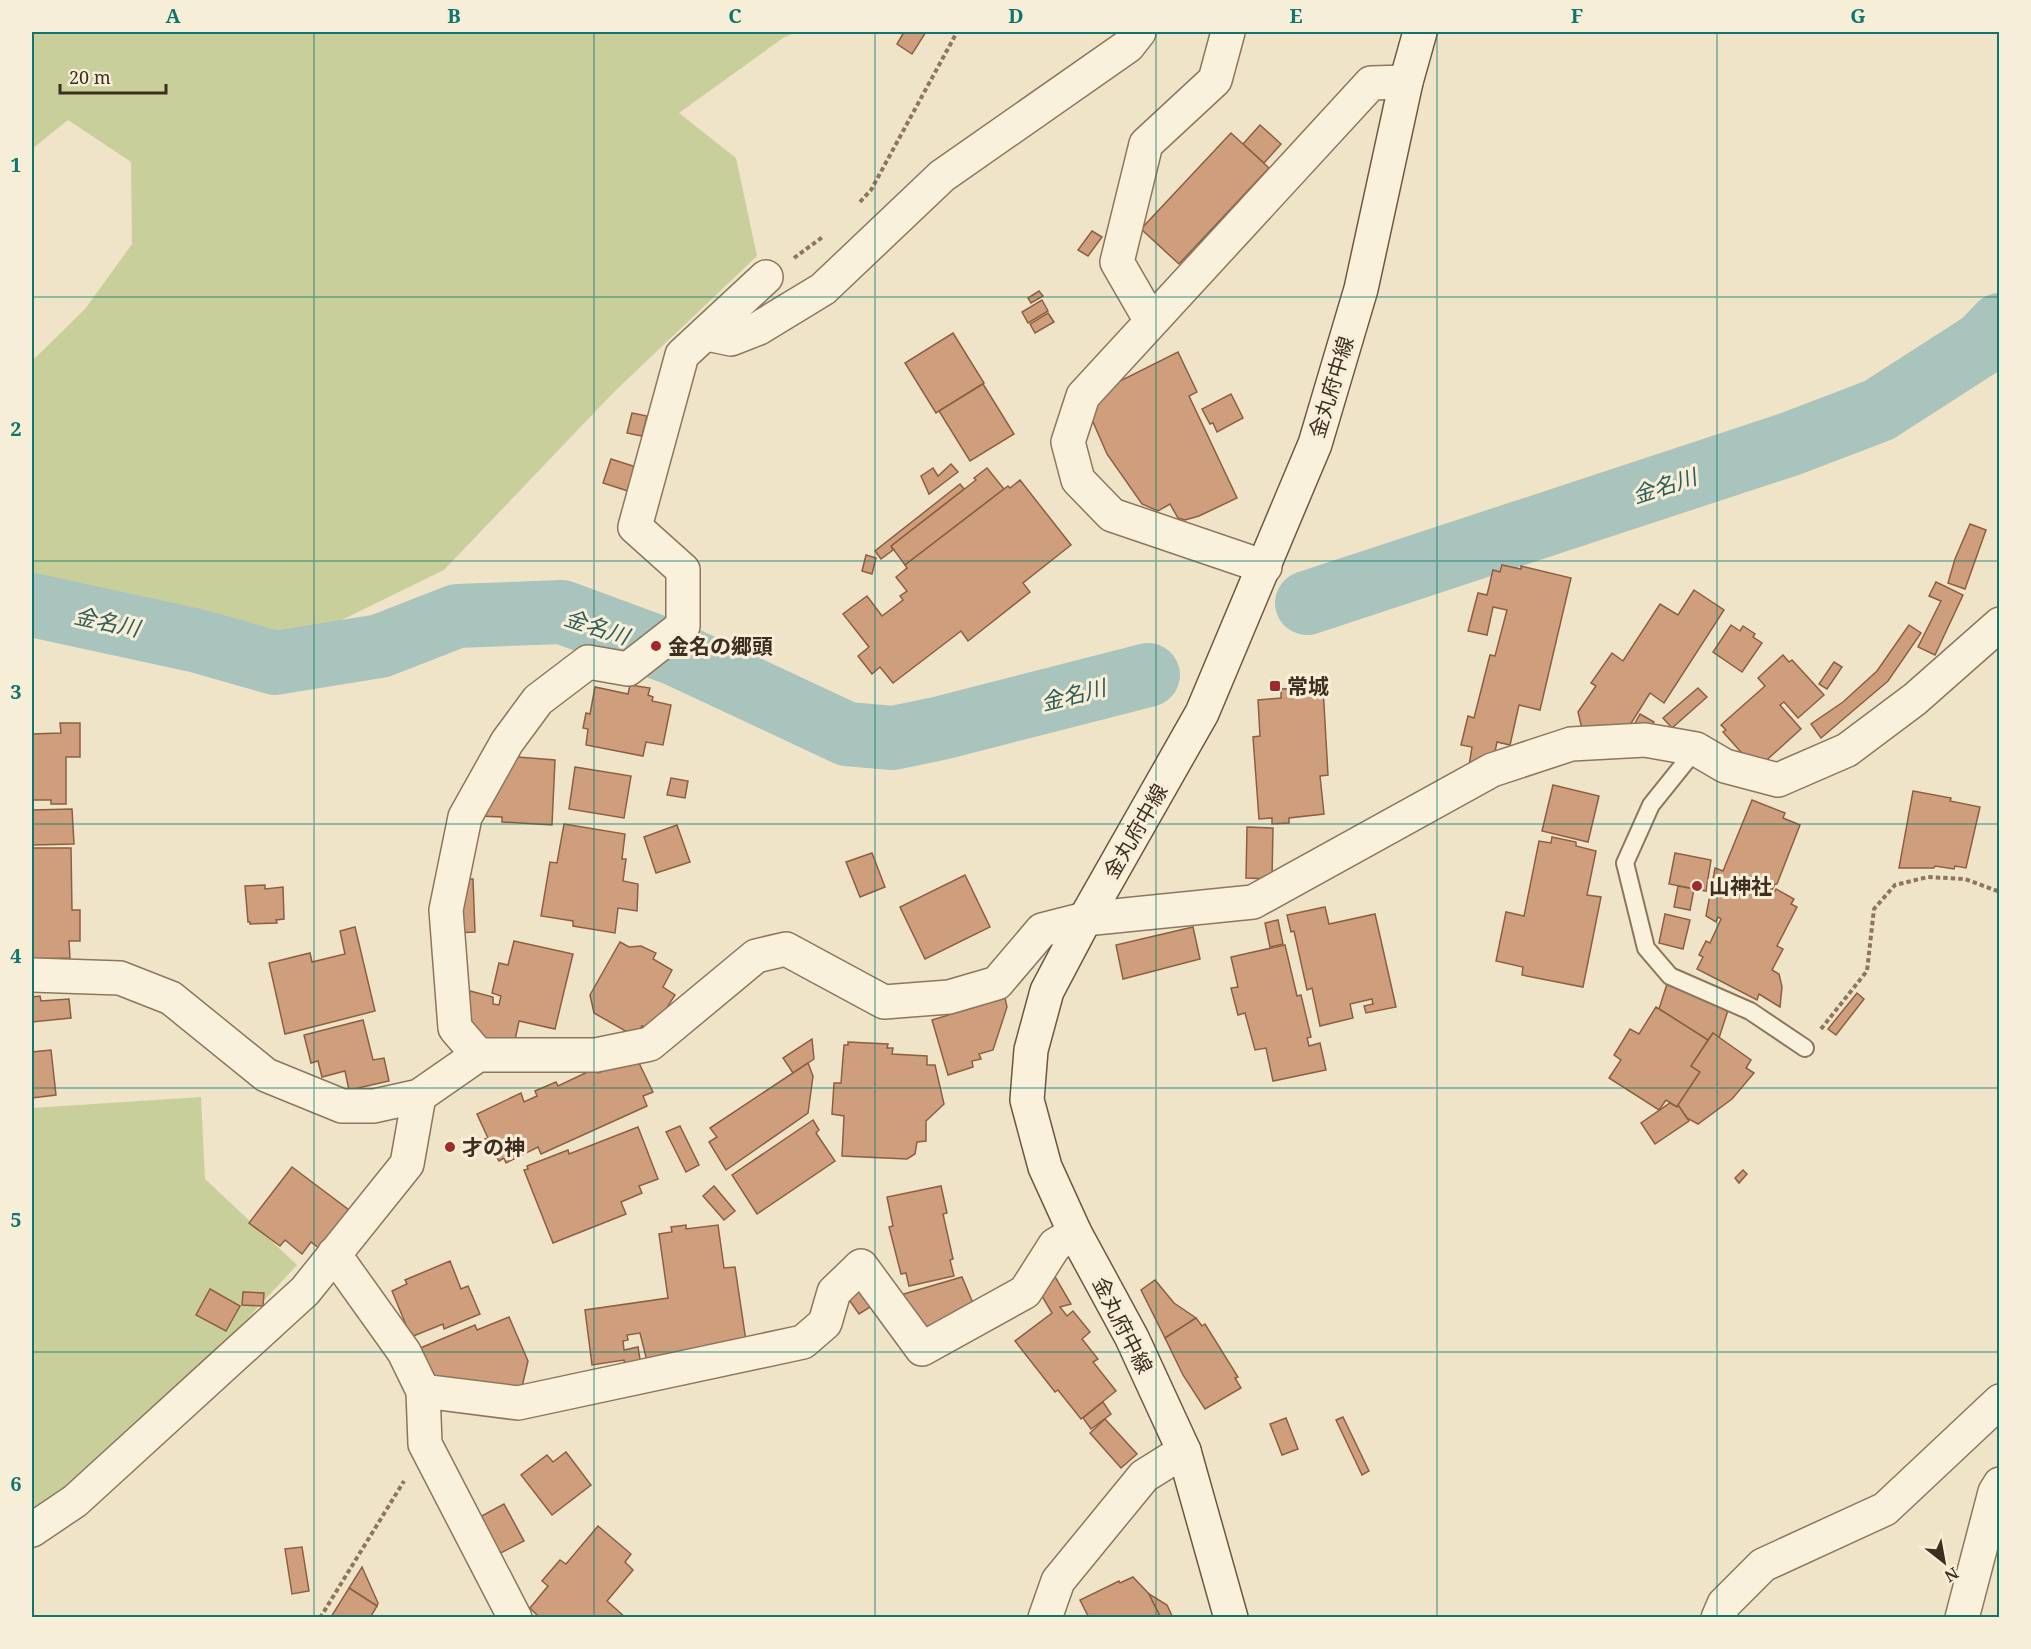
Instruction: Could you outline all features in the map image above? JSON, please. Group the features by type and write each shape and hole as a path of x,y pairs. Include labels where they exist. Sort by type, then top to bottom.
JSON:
{"street":[{"path":"707,334 731,339 759,328 823,289 942,176 1128,46 1139,32"},
{"path":"1151,321 1117,262 1146,144 1215,80 1228,32"},
{"name":"金丸府中線","path":"1231,1617 1184,1451 1132,1338 1075,1233 1045,1167 1027,1100 1031,1050 1047,991 1085,919 1202,713 1315,444 1357,300 1406,82 1420,32"},
{"path":"1265,567 1112,515 1077,480 1068,442 1083,396 1371,83 1406,82"},
{"path":"478,1055 454,1028 446,910 465,817 507,742 538,700 588,662 628,669 683,626 683,570 635,527 682,355 766,277"},
{"path":"32,975 120,978 171,998 266,1075 342,1106 374,1106 419,1096 478,1055 596,1055 650,1044 756,956 786,949 884,1002 949,997 997,983 1042,930 1085,919 1253,902 1492,770 1571,744 1646,740 1696,749 1725,766 1778,780 1847,750 1915,699 2000,624"},
{"path":"32,1530 75,1501 305,1292 407,1164 419,1096"},
{"path":"423,1391 518,1403 803,1342 825,1323 834,1292 861,1266 922,1349 1025,1293 1055,1245 1075,1233"},
{"path":"334,1254 404,1352 423,1391 425,1444 515,1617"},
{"path":"1718,1617 1724,1604 1763,1565 1885,1509 2000,1401"},
{"path":"1045,1617 1058,1581 1143,1476 1184,1451"},
{"path":"1962,1617 1995,1492 2000,1484"}],"lane":[{"path":"1696,749 1651,805 1625,863 1646,948 1670,976 1750,1011 1805,1048"}],"path":[{"path":"857,205 871,190 957,32"},
{"path":"766,277 828,234"},
{"path":"1805,1048 1867,971 1874,909 1895,885 1928,877 1965,879 2000,892"},
{"path":"320,1617 425,1444"}],"green space":[{"path":"32,32 796,32 783,38 679,113 736,158 757,256 614,392 444,570 272,654 108,611 32,594 32,361 85,309 132,244 131,162 68,120 32,149"},
{"path":"201,1097 205,1179 297,1265 247,1319 67,1494 32,1517 32,1108"}],"building":[{"path":"904,32 926,32 912,54 897,44"},
{"path":"1260,125 1281,144 1264,163 1243,144"},
{"path":"1231,133 1269,168 1179,264 1141,229"},
{"path":"1092,231 1102,237 1088,256 1078,250"},
{"path":"1039,291 1043,296 1031,303 1028,298"},
{"path":"1042,300 1048,311 1028,323 1022,312"},
{"path":"1048,313 1054,322 1035,333 1030,324"},
{"path":"953,333 984,383 936,413 905,363"},
{"path":"1178,352 1197,392 1189,396 1237,498 1185,520 1178,518 1170,504 1158,511 1142,504 1107,454 1090,415 1112,385"},
{"path":"983,384 1014,434 970,461 939,411"},
{"path":"1231,394 1243,418 1217,432 1202,409"},
{"path":"632,413 647,416 642,436 627,433"},
{"path":"611,459 636,467 628,491 603,483"},
{"path":"951,464 958,472 929,494 921,476 933,468 938,476"},
{"path":"987,468 1004,489 905,565 891,546 976,480 974,478"},
{"path":"1020,480 1071,545 1023,583 1030,592 968,641 961,631 893,683 880,667 872,674 858,656 869,647 843,614 867,596 882,616 903,600 900,596 907,591 896,577 907,568 905,565 1008,486 1010,488"},
{"path":"960,484 964,489 891,546 893,550 881,559 875,551"},
{"path":"1970,524 1986,530 1965,589 1948,583 1955,559"},
{"path":"866,555 876,558 872,574 862,571"},
{"path":"1502,565 1521,569 1521,566 1571,578 1540,710 1519,705 1510,745 1497,742 1493,761 1468,772 1472,747 1461,745 1468,716 1474,718 1490,655 1495,656 1507,610 1493,607 1487,635 1468,631 1478,593 1487,595 1493,570 1500,572"},
{"path":"1936,582 1963,595 1935,655 1918,647 1941,601 1929,596"},
{"path":"1694,590 1724,610 1664,703 1650,693 1630,725 1582,729 1578,712 1596,686 1591,683 1612,653 1623,661 1660,604 1678,615"},
{"path":"1731,625 1740,631 1743,626 1755,634 1753,637 1762,643 1742,672 1713,652"},
{"path":"1909,625 1921,633 1888,681 1821,738 1811,724 1843,702 1877,671"},
{"path":"1783,655 1789,662 1792,660 1824,695 1798,718 1784,702 1780,705 1801,729 1761,765 1753,756 1749,761 1723,732 1726,730 1721,725 1765,686 1758,678"},
{"path":"1834,662 1842,667 1827,689 1819,684"},
{"path":"630,685 650,688 648,695 653,697 652,701 671,705 663,745 646,742 643,756 586,745 588,729 583,728 586,713 590,714 595,687 628,694"},
{"path":"1323,687 1328,775 1320,776 1324,814 1289,818 1289,823 1272,824 1272,818 1259,819 1253,737 1260,736 1258,700 1281,698 1281,689"},
{"path":"1698,688 1707,697 1672,728 1663,718"},
{"path":"1640,714 1654,722 1650,727 1634,725"},
{"path":"60,723 80,723 80,757 66,757 66,804 51,804 51,800 32,800 32,734 61,733"},
{"path":"506,756 555,760 552,825 502,822 502,817 479,816"},
{"path":"575,767 631,776 624,818 569,809"},
{"path":"671,778 688,781 685,798 667,795"},
{"path":"1553,785 1599,796 1588,842 1542,831"},
{"path":"1913,791 1951,798 1950,801 1980,807 1966,868 1935,866 1934,868 1899,868"},
{"path":"1752,800 1785,813 1783,818 1800,825 1777,884 1772,890 1752,882 1751,884 1774,893 1776,889 1794,899 1791,904 1797,907 1777,946 1783,949 1772,970 1779,974 1782,987 1780,1007 1759,994 1757,1000 1697,969 1703,957 1699,955 1706,941 1710,943 1721,919 1718,917 1716,922 1706,916 1715,868 1723,871"},
{"path":"72,809 74,844 32,845 32,810"},
{"path":"564,824 625,834 622,859 626,859 623,881 638,884 637,911 618,908 615,933 573,926 573,921 541,916 550,862 557,863"},
{"path":"677,825 690,862 656,873 644,837"},
{"path":"1247,827 1273,828 1272,879 1246,878"},
{"path":"1552,837 1576,842 1576,846 1596,851 1587,895 1601,897 1583,987 1522,975 1523,967 1496,961 1506,912 1524,916 1539,841 1551,843"},
{"path":"32,848 71,848 72,910 80,910 80,941 69,941 70,958 32,959"},
{"path":"872,853 885,887 860,897 846,862"},
{"path":"1675,853 1711,860 1706,891 1669,884"},
{"path":"965,875 990,927 925,959 900,907"},
{"path":"456,879 473,879 475,932 456,933"},
{"path":"265,885 265,889 283,887 284,919 276,920 277,923 250,924 245,886"},
{"path":"1678,886 1694,889 1690,910 1674,907"},
{"path":"1325,907 1329,924 1375,914 1396,1007 1366,1013 1364,1006 1373,1004 1372,999 1350,1004 1353,1018 1320,1026 1312,988 1307,990 1294,931 1291,932 1287,915"},
{"path":"1665,914 1690,920 1683,949 1659,943"},
{"path":"1278,920 1283,944 1270,947 1265,923"},
{"path":"355,927 375,1011 285,1034 269,963 310,953 312,962 345,954 340,931"},
{"path":"1193,927 1200,959 1123,979 1116,945"},
{"path":"514,941 573,954 555,1029 519,1021 515,1040 466,1041 462,1032 470,991 493,997 493,1004 499,1005 501,996 492,993 499,963 508,965"},
{"path":"620,942 629,947 641,946 656,953 653,959 672,970 663,987 675,995 657,1023 649,1028 642,1026 636,1037 594,1013 590,995"},
{"path":"1285,945 1297,996 1301,995 1311,1037 1307,1038 1309,1046 1320,1043 1326,1070 1273,1081 1266,1048 1255,1050 1245,1013 1238,1015 1231,988 1238,987 1231,957"},
{"path":"1667,984 1730,1004 1719,1038 1713,1033 1708,1040 1659,1009"},
{"path":"1857,993 1864,999 1836,1035 1828,1029"},
{"path":"40,996 41,1001 69,999 71,1018 32,1022 32,997"},
{"path":"1005,998 1007,1007 993,1050 979,1054 981,1059 972,1061 973,1067 948,1075 932,1020"},
{"path":"1656,1007 1708,1040 1691,1066 1700,1072 1677,1107 1666,1100 1659,1110 1609,1078 1621,1060 1614,1055 1630,1029 1639,1034"},
{"path":"363,1020 373,1060 384,1058 389,1081 349,1090 345,1071 322,1077 318,1061 311,1063 304,1035"},
{"path":"1713,1033 1751,1060 1746,1068 1754,1073 1732,1099 1698,1124 1687,1118 1678,1105 1700,1072 1691,1066"},
{"path":"812,1039 814,1059 793,1073 783,1058"},
{"path":"848,1042 888,1044 887,1048 893,1048 892,1054 927,1056 927,1065 935,1065 944,1104 926,1121 926,1141 917,1142 915,1154 907,1159 842,1156 844,1116 832,1114 834,1083 841,1083 844,1045 848,1045"},
{"path":"51,1050 56,1095 32,1098 32,1052"},
{"path":"625,1061 628,1066 638,1061 653,1092 643,1096 647,1106 541,1154 538,1147 506,1163 504,1158 499,1161 485,1139 488,1138 477,1114 521,1093 524,1102 537,1096 535,1091 556,1082 558,1086 596,1068 598,1073"},
{"path":"808,1063 813,1076 808,1113 726,1170 709,1142 717,1137 710,1128"},
{"path":"1670,1103 1677,1107 1678,1105 1689,1121 1655,1144 1641,1123"},
{"path":"813,1120 819,1130 816,1133 835,1161 757,1214 732,1175"},
{"path":"680,1126 699,1165 686,1172 666,1132"},
{"path":"638,1127 658,1179 639,1186 642,1193 621,1202 626,1214 553,1243 524,1170 528,1169 527,1166 568,1150 569,1154"},
{"path":"292,1167 349,1210 320,1249 311,1242 302,1254 285,1240 280,1246 249,1223"},
{"path":"1743,1170 1747,1174 1739,1183 1735,1178"},
{"path":"714,1186 735,1211 724,1220 703,1196"},
{"path":"941,1186 947,1213 943,1214 953,1259 950,1260 954,1276 909,1286 906,1273 901,1274 889,1227 893,1226 887,1197"},
{"path":"686,1225 686,1229 718,1225 724,1268 735,1267 747,1348 650,1373 640,1333 627,1335 628,1340 623,1341 624,1350 638,1347 641,1366 626,1369 624,1360 592,1365 585,1310 668,1298 659,1234 672,1232 671,1227"},
{"path":"450,1261 461,1289 468,1286 480,1314 444,1329 443,1324 411,1337 392,1291 407,1284 405,1280"},
{"path":"1050,1268 1071,1304 1060,1307 1067,1316 1073,1311 1090,1332 1082,1339 1098,1359 1093,1362 1116,1391 1081,1419 1058,1390 1055,1392 1015,1341 1052,1313 1035,1284"},
{"path":"962,1277 975,1308 916,1334 897,1296"},
{"path":"1155,1280 1174,1303 1196,1318 1165,1338 1141,1290"},
{"path":"859,1281 875,1304 859,1314 843,1291"},
{"path":"210,1289 240,1306 226,1331 196,1315"},
{"path":"243,1292 264,1293 263,1306 242,1305"},
{"path":"509,1317 528,1361 522,1387 435,1391 418,1349 475,1325 477,1330"},
{"path":"1196,1318 1202,1326 1205,1324 1238,1377 1235,1378 1241,1388 1205,1409 1183,1375 1165,1338"},
{"path":"1103,1402 1111,1414 1091,1429 1083,1418"},
{"path":"1343,1417 1369,1471 1362,1475 1336,1420"},
{"path":"1286,1418 1298,1449 1282,1455 1270,1424"},
{"path":"1105,1419 1137,1454 1121,1468 1090,1433"},
{"path":"566,1452 591,1485 552,1515 521,1475 547,1455 553,1462"},
{"path":"504,1504 524,1541 493,1557 474,1520"},
{"path":"598,1526 631,1554 625,1562 633,1570 607,1601 626,1618 540,1618 530,1608 548,1586 542,1581 560,1560 566,1564"},
{"path":"302,1547 309,1591 292,1594 285,1549"},
{"path":"362,1567 378,1603 377,1606 349,1588"},
{"path":"1133,1577 1149,1594 1160,1616 1156,1618 1089,1618 1080,1600 1119,1581 1120,1583"},
{"path":"349,1588 377,1606 370,1618 331,1617"},
{"path":"1149,1594 1167,1605 1173,1618 1156,1618 1160,1616"}],"waterway":[{"name":"金名川","path":"1307,603 1790,444 1879,410 1983,343 2000,325"},
{"name":"金名川","path":"32,605 198,641 275,663 380,646 457,616 562,612 676,654 847,734 893,738 941,728 1148,675"}],"place":[{"name":"金名の郷頭","path":"656,646"},
{"name":"常城","path":"1275,686"},
{"name":"山神社","path":"1697,886"},
{"name":"才の神","path":"450,1147"}]}
